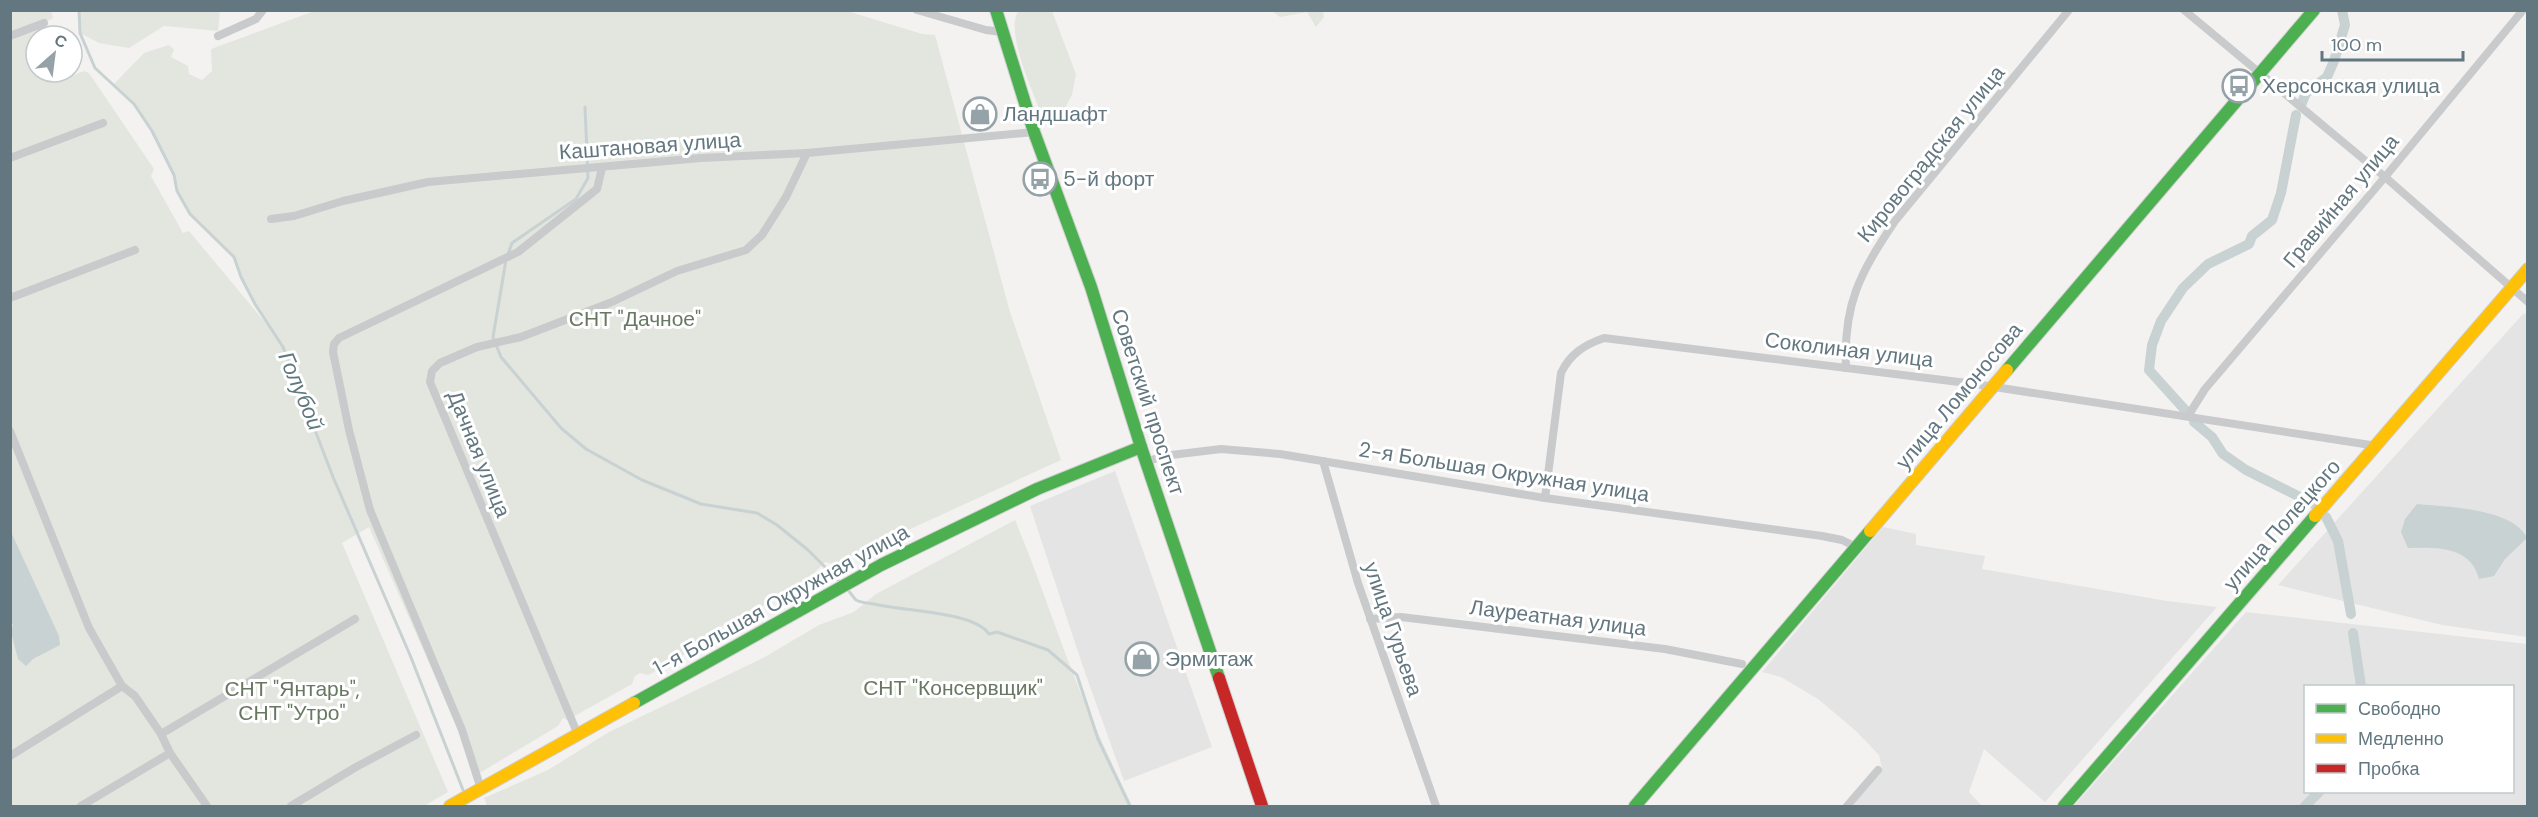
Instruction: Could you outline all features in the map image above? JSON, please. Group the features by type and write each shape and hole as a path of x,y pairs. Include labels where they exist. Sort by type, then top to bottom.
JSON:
{"street":[{"path":"218,36 256,19 263,10"},
{"path":"917,10 986,30 1002,32"},
{"name":"Советский проспект","path":"996,10 1034,132 1091,287 1141,447 1262,807"},
{"name":"Кировоградская улица","path":"1846,368 1845,344 1849,306 1870,257 1895,221 2069,10"},
{"path":"2184,10 2385,177 2528,302"},
{"name":"улица Ломоносова","path":"1635,807 2314,10"},
{"name":"Гравийная улица","path":"2188,416 2205,389 2523,10"},
{"path":"10,36 44,23"},
{"path":"10,158 103,123"},
{"name":"Каштановая улица","path":"272,219 294,216 343,201 428,182 701,158 807,153 1034,132"},
{"name":"Дачная улица","path":"578,735 430,382 432,371 440,363 477,347 521,337 612,302 676,271 746,250 762,235 786,197 807,153"},
{"path":"478,791 462,730 370,510 349,429 333,352 334,344 339,339 518,252 597,189 602,168"},
{"path":"10,298 135,250"},
{"name":"улица Полецкого","path":"2064,807 2244,597 2378,446 2528,269"},
{"name":"Соколиная улица","path":"1545,498 1562,373 1572,356 1590,343 1604,338 1993,388 2378,446"},
{"path":"10,432 89,628 122,687 135,696 207,807"},
{"name":"1-я Большая Окружная улица","path":"456,805 881,565 1037,489 1141,447"},
{"name":"2-я Большая Окружная улица","path":"1146,462 1163,456 1221,449 1323,461 1545,498 1822,536 1842,540 1856,547"},
{"name":"улица Гурьева","path":"1323,461 1370,620 1436,807"},
{"name":"Лауреатная улица","path":"1370,620 1401,617 1665,649 1742,664"},
{"path":"161,734 355,619"},
{"path":"10,756 122,687"},
{"path":"291,807 356,767 416,735"},
{"path":"81,807 170,753"},
{"path":"1847,807 1878,770"}],"shaded area":[{"path":"2524,313 2527,316 2527,637 2442,625 2278,585"},
{"path":"1115,471 1212,747 1124,781 1082,664 1030,506"},
{"path":"2417,504 2461,508 2494,515 2508,520 2527,538 2505,559 2494,576 2479,579 2475,568 2461,554 2441,549 2408,548 2401,532 2405,519"},
{"path":"1883,527 1916,534 1916,545 1985,556 1982,569 2167,601 2217,607 2045,802 1984,749 1969,792 1982,806 1850,806 1882,769 1879,755 1856,731 1818,699 1781,677 1762,672"},
{"path":"11,532 59,636 60,645 33,659 26,666 18,659 11,632 13,625 10,620"},
{"path":"2246,612 2527,644 2527,806 2074,806"}],"green space":[{"name":"СНТ \"Дачное\"","path":"317,10 844,10 922,34 935,35 1010,312 1061,460 834,564 825,562 813,574 765,605 718,628 712,637 664,667 648,675 640,673 635,676 632,684 567,720 563,718 558,726 478,774 369,527 342,543 448,792 424,806 11,806 10,11 51,11 53,18 42,24 24,24 24,84 84,84 84,71 89,73 154,169 151,176 183,233 189,231 268,326 241,277 234,257 190,214 177,191 174,175 152,131 134,104 114,84 144,53 169,45 174,50 171,57 188,66 189,74 202,80 212,71 211,49"},
{"path":"1019,10 1052,11 1076,74 1072,95 1060,117 1050,118 1040,111 1031,89 1017,45 1015,19"},
{"path":"79,11 220,11 218,31 164,26 129,48 99,43 84,35 84,24 80,24"},
{"path":"1272,11 1323,11 1324,17 1316,27 1307,12 1280,17"},
{"name":"СНТ \"Консервщик\"","path":"1015,520 1079,688 1132,806 487,806 484,798 548,770 609,732 763,658 819,625 854,612 876,594"}],"waterway":[{"name":"Голубой","path":"79,10 80,33 95,68 134,104 152,131 174,175 177,191 190,214 234,257 255,304 283,347 333,477 410,655 465,795"},
{"path":"2301,105 2306,93 2327,77 2334,61 2345,25 2342,10"},
{"path":"508,254 512,243 576,199 588,178 585,107"},
{"path":"2186,411 2149,370 2152,345 2161,321 2183,288 2208,264 2249,244 2252,236 2272,220 2281,193 2296,115"},
{"path":"506,260 493,337 501,357 561,428 586,449 642,480 701,504 757,513 777,525 808,550 842,584"},
{"path":"2194,422 2212,437 2223,454 2246,470 2318,506"},
{"path":"2326,517 2338,541 2351,614"},
{"path":"847,589 860,602 953,616 981,626 989,634 997,632 1048,650 1077,675 1098,739 1130,806"},
{"path":"2353,633 2361,685"},
{"path":"2305,806 2318,793"}],"traffic: fast":[{"path":"996,10 1034,132 1091,287 1141,447 1219,678"},
{"path":"2007,370 2314,10"},
{"path":"634,703 881,565 1037,489 1141,447"},
{"path":"2064,806 2315,516"},
{"path":"1635,806 1870,531"}],"traffic: slow":[{"path":"2315,516 2528,269"},
{"path":"1870,531 2007,370"},
{"path":"450,806 634,703"}],"traffic: jam":[{"path":"1219,678 1262,806"}],"place":[{"name":"Херсонская улица","path":"2239,86"},
{"name":"Ландшафт","path":"980,114"},
{"name":"5-й форт","path":"1040,179"},
{"name":"Эрмитаж","path":"1142,659"}],"park label":[{"name":"СНТ \"Янтарь\", СНТ \"Утро\"","path":"292,701"}]}
